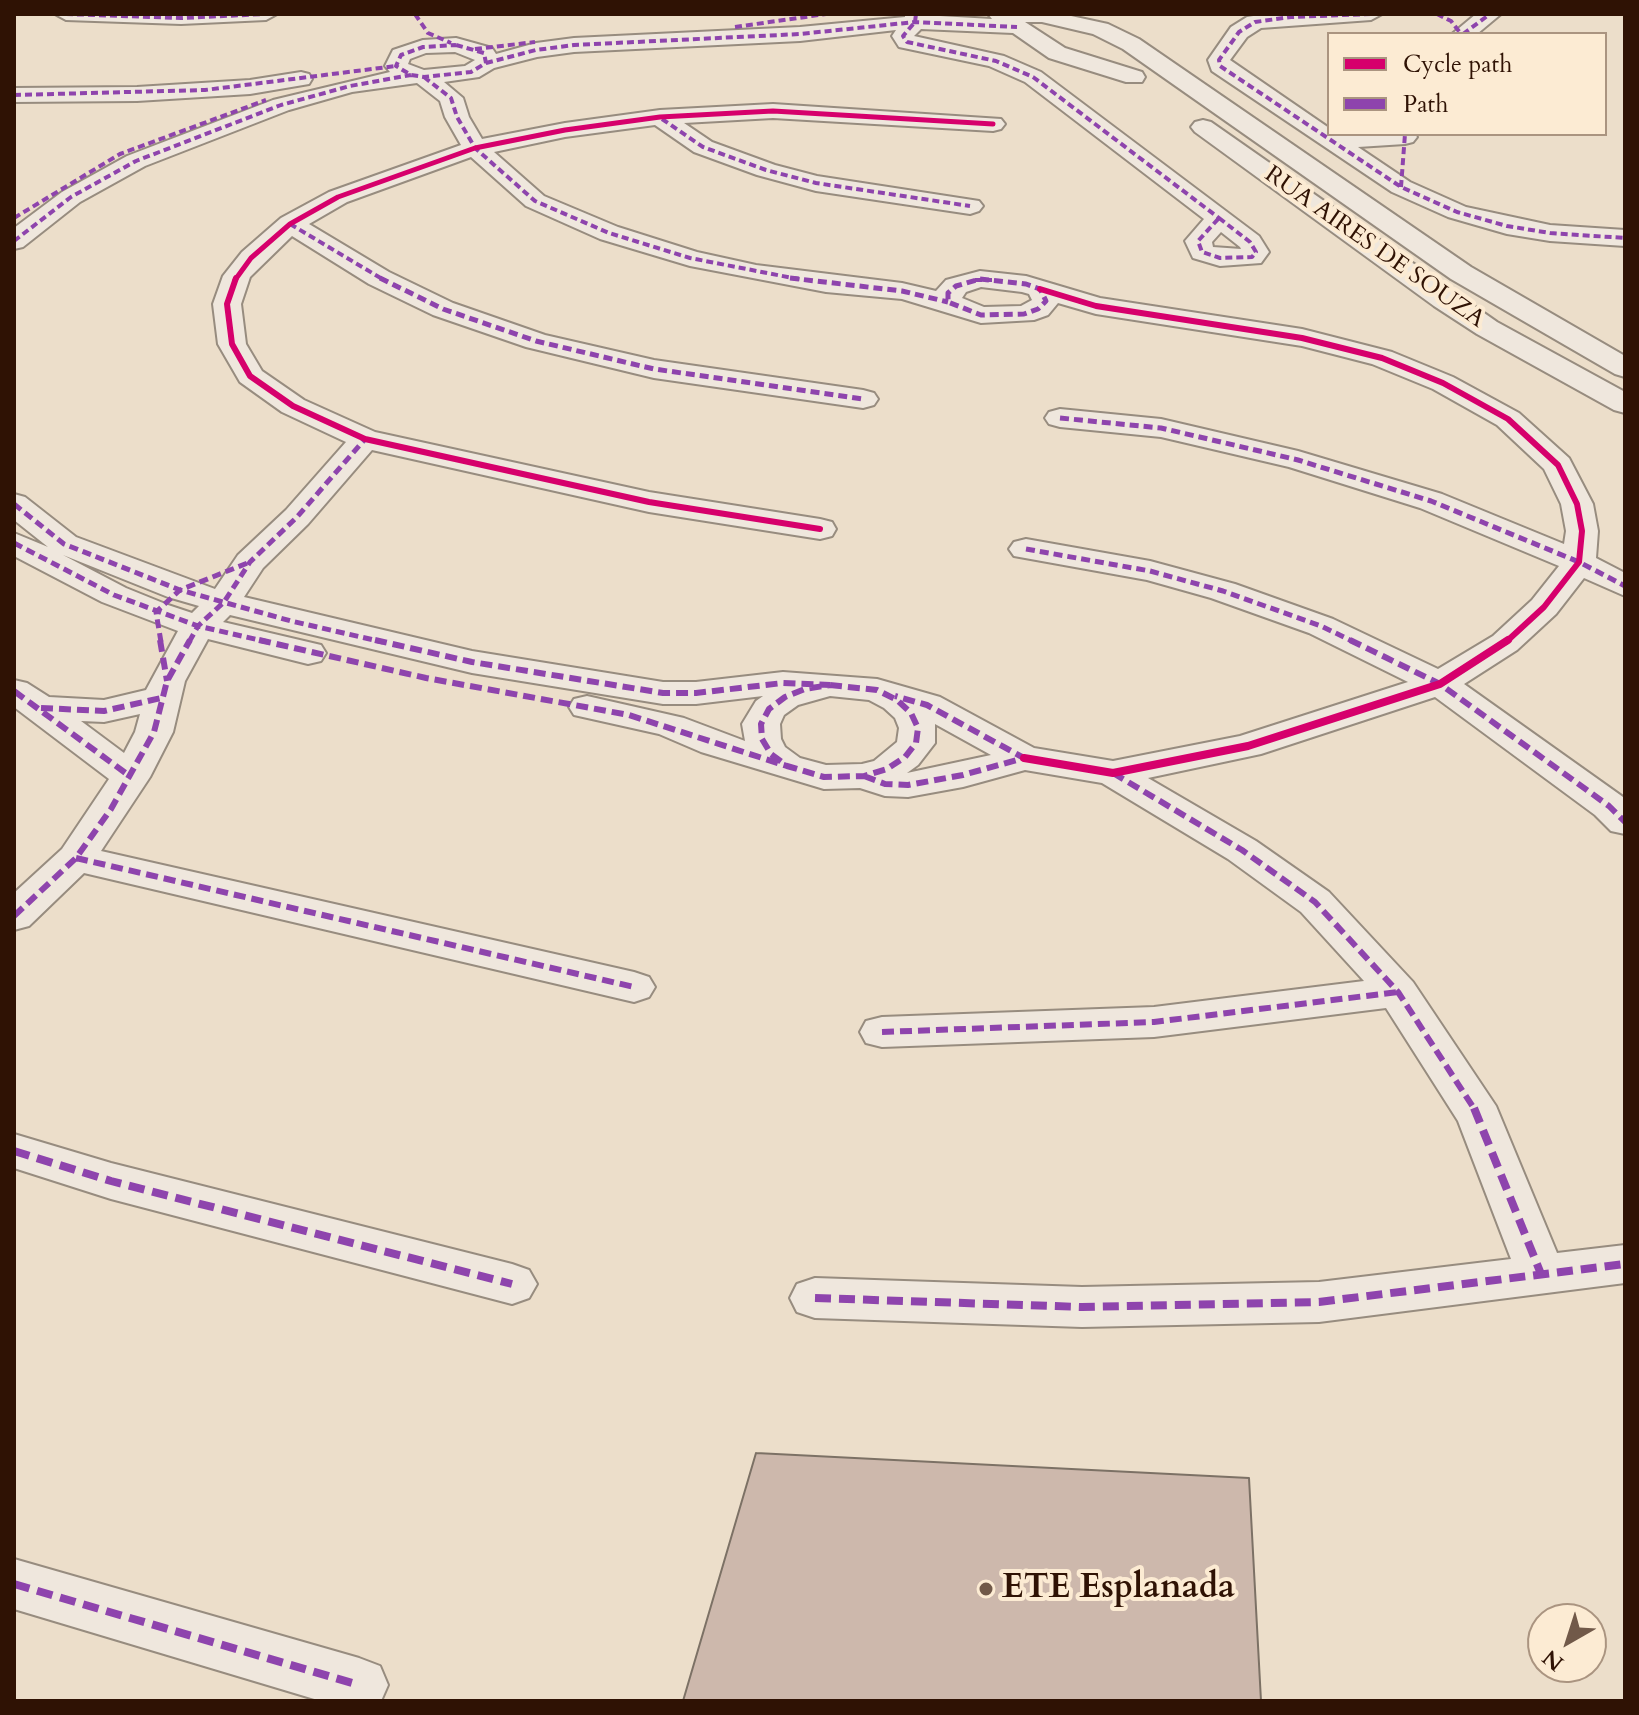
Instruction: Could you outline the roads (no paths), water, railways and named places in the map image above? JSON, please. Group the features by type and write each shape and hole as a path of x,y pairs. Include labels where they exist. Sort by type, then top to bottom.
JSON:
{"street":[{"path":"66,14 181,18 266,14"},
{"path":"14,218 120,154 266,97 472,52 633,32 728,28 826,14"},
{"path":"1371,14 1291,17 1255,22 1239,32 1219,60 1220,66 1401,187 1457,212 1507,226 1550,233 1625,238"},
{"path":"1437,14 1451,21 1460,32"},
{"path":"1465,32 1490,14"},
{"path":"410,67 422,23 472,52 713,36 911,35 1040,15 1100,29 1131,44 1461,273 1625,368"},
{"path":"1040,15 1160,96"},
{"path":"1005,18 1057,53 1134,77"},
{"path":"800,34 835,46 863,49"},
{"path":"911,35 996,61 1033,77 1219,218"},
{"path":"217,621 291,621 472,662 663,693 696,693 783,683 877,690 927,705 1024,758 1113,773 1248,746 1440,684 1505,643 1544,607 1579,562 1582,531 1577,504 1558,465 1508,419 1443,383 1382,358 1302,338 1039,299 1024,314 981,315 952,294 826,284 690,258 609,233 535,201 475,148 457,117 455,87 472,52"},
{"path":"14,95 266,97 350,86 410,67 455,87"},
{"path":"14,241 71,197 266,97"},
{"path":"820,529 649,502 365,439 293,406 250,376 232,344 227,304 237,276 251,258 290,224 350,192 475,148 565,130 660,117 773,111 993,124"},
{"name":"RUA AIRES DE SOUZA","path":"1186,115 1444,300 1487,328 1625,404"},
{"path":"660,117 703,147 766,170 869,193 970,206"},
{"path":"1333,142 1405,136 1401,187"},
{"path":"290,224 379,278 443,309 536,341 654,369 863,399"},
{"path":"1060,418 1161,428 1298,460 1431,501 1579,562 1625,586"},
{"path":"28,700 104,711 168,679 217,621 250,562 297,517 365,439"},
{"path":"14,504 64,544 168,601 217,621 426,678 629,715 824,777 864,776 887,769 905,757 916,743 918,728 911,713 897,700 877,690"},
{"path":"14,543 100,588 168,601 250,562"},
{"path":"1026,549 1150,571 1223,591 1321,626 1440,684 1609,806 1625,822"},
{"path":"14,916 76,858 131,777 154,732 168,679 168,601"},
{"path":"787,766 771,754 762,739 761,724 769,709 785,697 805,689 830,685"},
{"path":"28,700 131,777"},
{"path":"864,776 885,784 908,785 963,775 1024,758"},
{"path":"1113,773 1242,850 1315,902 1398,992 1480,1118 1541,1274"},
{"path":"76,858 634,987"},
{"path":"882,1032 1154,1022 1256,1012 1398,992"},
{"path":"14,1151 111,1181 512,1284"},
{"path":"815,1298 1082,1307 1319,1302 1625,1264"},
{"path":"14,1584 359,1685"}],"place":[{"name":"ETE Esplanada","path":"986,1589"}]}
